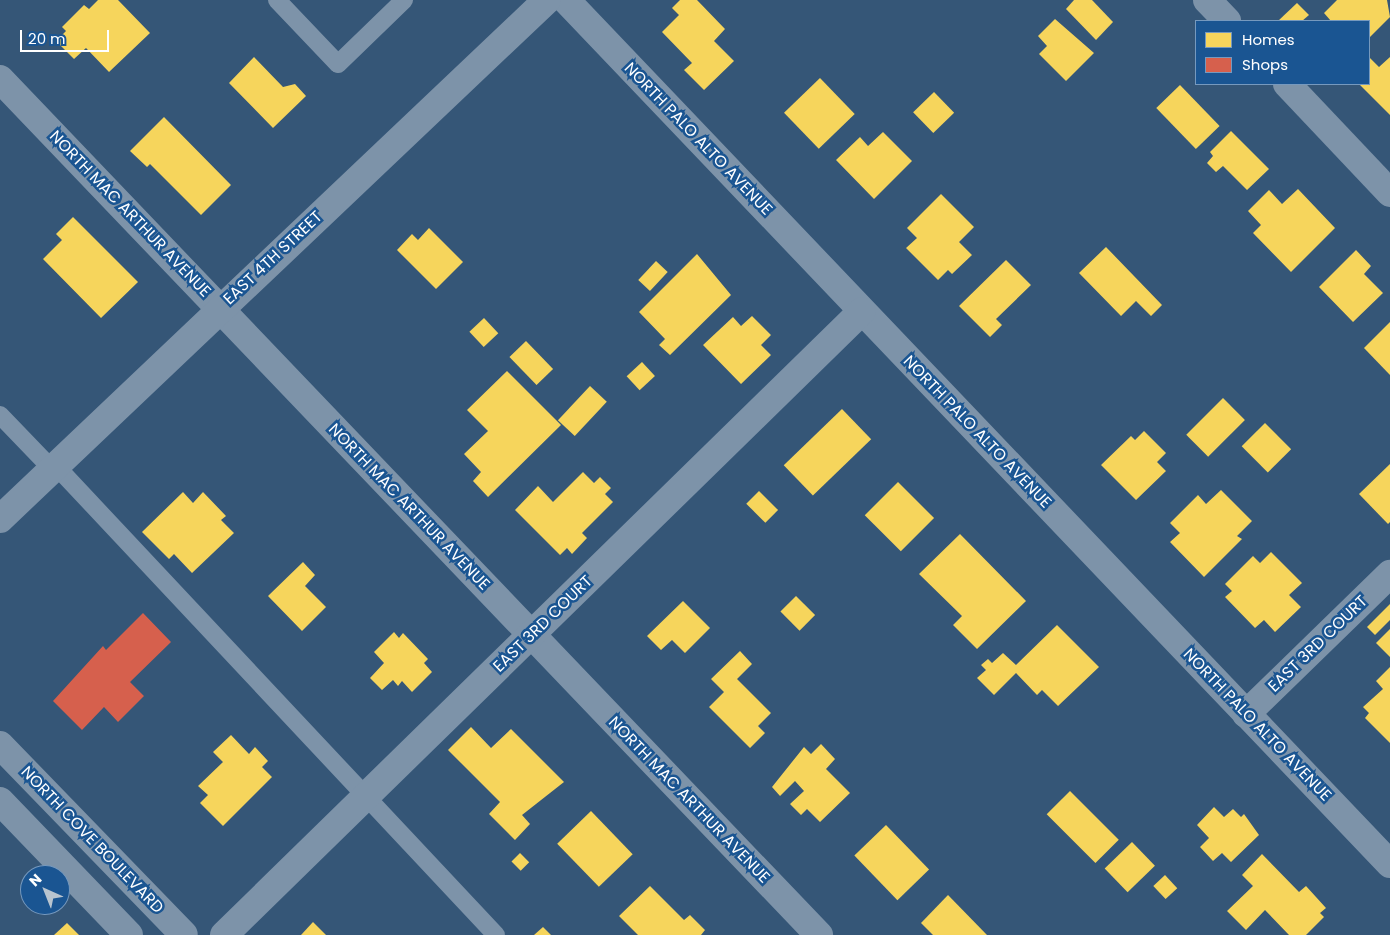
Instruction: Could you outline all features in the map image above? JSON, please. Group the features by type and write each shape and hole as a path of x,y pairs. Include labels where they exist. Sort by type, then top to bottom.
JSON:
{"street":[{"name":"EAST 4TH STREET","path":"0,519 220,308 547,0"},
{"name":"NORTH PALO ALTO AVENUE","path":"566,0 1390,864"},
{"path":"1207,0 1227,20"},
{"name":"NORTH MAC ARTHUR AVENUE","path":"0,79 819,935"},
{"path":"1288,85 1390,192"},
{"name":"EAST 3RD COURT","path":"224,935 362,797 532,636 862,312"},
{"name":"EAST 3RD COURT","path":"1246,714 1390,574"},
{"name":"NORTH COVE BOULEVARD","path":"0,745 184,935"},
{"path":"0,800 129,935"}],"lane":[{"path":"277,0 338,64 404,0"},
{"path":"0,415 54,468 362,797 496,935"}],"building: Homes":[{"path":"98,0 118,0 150,33 109,72 86,48 74,59 56,41 66,31 62,27 84,5 89,9"},
{"path":"680,0 697,0 725,29 714,41 734,61 704,90 684,70 692,63 662,32 679,15 672,8"},
{"path":"1074,0 1092,0 1113,22 1096,40 1066,9"},
{"path":"1337,0 1387,0 1390,17 1370,37 1370,20 1330,20 1324,13"},
{"path":"1297,3 1309,15 1303,20 1279,20"},
{"path":"1055,19 1094,53 1066,81 1039,54 1047,46 1038,36"},
{"path":"254,57 283,87 295,84 306,96 273,128 229,83"},
{"path":"1390,57 1390,115 1360,85 1370,85 1370,58 1379,67"},
{"path":"820,78 855,114 819,149 784,113"},
{"path":"1180,85 1220,126 1196,149 1156,108"},
{"path":"934,92 954,113 933,133 913,112"},
{"path":"164,117 231,185 201,215 150,164 147,167 130,151"},
{"path":"1231,131 1269,169 1247,190 1223,166 1216,172 1207,163 1213,156 1210,152"},
{"path":"883,132 912,161 874,199 836,160 860,137 868,146"},
{"path":"1298,189 1335,228 1291,272 1253,233 1261,225 1248,211 1269,190 1282,204"},
{"path":"941,194 974,227 959,242 972,255 952,274 948,270 938,280 906,248 917,238 907,228"},
{"path":"73,217 138,282 101,318 43,259 62,240 56,234"},
{"path":"429,228 463,262 436,289 397,250 412,234 418,240"},
{"path":"1106,247 1162,305 1151,316 1136,301 1121,316 1079,273"},
{"path":"1356,250 1371,266 1364,274 1383,293 1353,322 1319,287"},
{"path":"697,254 731,295 670,355 659,345 665,339 639,312"},
{"path":"1006,260 1031,285 996,319 1002,325 990,337 959,306"},
{"path":"656,261 668,272 650,291 638,280"},
{"path":"752,316 771,335 761,345 771,355 741,384 703,345 733,317 741,326"},
{"path":"484,318 498,333 484,347 469,332"},
{"path":"1390,322 1390,375 1364,348"},
{"path":"526,341 553,369 537,385 509,357"},
{"path":"642,362 655,376 640,390 627,376"},
{"path":"507,371 561,425 488,497 473,481 481,472 464,454 488,431 467,410"},
{"path":"590,386 607,402 575,436 558,420"},
{"path":"1223,398 1245,420 1208,457 1186,435"},
{"path":"842,409 871,439 813,495 784,465"},
{"path":"1265,423 1291,449 1268,472 1242,446"},
{"path":"1144,431 1166,453 1157,462 1166,471 1136,500 1101,465 1131,436 1135,440"},
{"path":"1390,464 1390,522 1388,524 1359,494"},
{"path":"583,472 594,483 600,477 611,488 605,494 613,502 582,533 587,538 572,554 567,548 560,555 515,510 538,486 553,502"},
{"path":"898,482 934,518 901,551 865,515"},
{"path":"1221,490 1252,521 1237,536 1242,539 1204,577 1170,542 1180,533 1170,523 1198,495 1206,504"},
{"path":"759,491 778,510 765,523 746,504"},
{"path":"183,492 193,503 203,492 226,516 221,520 234,533 192,573 174,554 169,559 142,532"},
{"path":"960,534 1026,601 977,649 953,625 962,616 919,574"},
{"path":"1271,552 1302,583 1289,595 1301,607 1275,632 1264,620 1255,628 1225,597 1232,591 1225,584 1253,556 1260,563"},
{"path":"303,562 315,575 305,586 326,607 302,631 268,596"},
{"path":"796,596 815,615 800,631 780,612"},
{"path":"683,601 710,628 685,653 672,640 661,650 647,636"},
{"path":"1390,604 1390,620 1375,635 1367,627"},
{"path":"1057,625 1099,667 1058,706 1042,690 1037,695 1016,673 994,695 977,678 986,670 981,665 988,659 992,663 1003,653 1016,665"},
{"path":"1390,629 1390,657 1376,643"},
{"path":"394,632 399,638 403,633 428,659 424,663 432,672 412,692 402,681 398,686 393,680 382,690 370,678 384,663 374,652"},
{"path":"740,651 752,664 737,679 771,713 758,726 765,733 750,748 709,707 724,692 711,679"},
{"path":"1390,667 1390,743 1365,718 1369,713 1363,707 1383,689 1376,681"},
{"path":"471,727 491,748 511,729 564,782 522,815 530,824 515,840 489,814 500,802 448,750"},
{"path":"231,735 249,754 255,747 268,761 262,767 272,777 223,826 200,803 208,795 198,786 223,762 213,752"},
{"path":"821,744 835,759 826,769 850,793 820,822 807,809 801,815 790,804 804,791 795,781 780,796 772,787 804,747 811,754"},
{"path":"1070,791 1119,840 1095,863 1047,814"},
{"path":"1214,807 1224,817 1233,809 1241,817 1244,814 1259,835 1231,862 1222,853 1213,861 1200,847 1209,838 1197,825"},
{"path":"591,811 633,854 599,887 557,844"},
{"path":"886,825 929,870 897,900 854,856"},
{"path":"1132,842 1155,866 1128,892 1105,868"},
{"path":"520,853 529,862 521,871 512,861"},
{"path":"1262,854 1299,892 1306,886 1326,908 1320,913 1324,917 1306,935 1289,935 1265,910 1246,930 1227,911 1253,886 1242,875"},
{"path":"1165,875 1177,888 1166,899 1153,886"},
{"path":"650,886 684,920 690,915 705,930 701,935 638,935 619,916"},
{"path":"948,895 987,935 933,935 921,923"},
{"path":"313,922 326,935 301,935"},
{"path":"67,923 79,935 54,935"},
{"path":"543,927 551,935 534,935"}],"building: Shops":[{"path":"143,613 171,642 130,682 144,696 118,722 104,707 82,730 53,701 103,646 106,650"}]}
